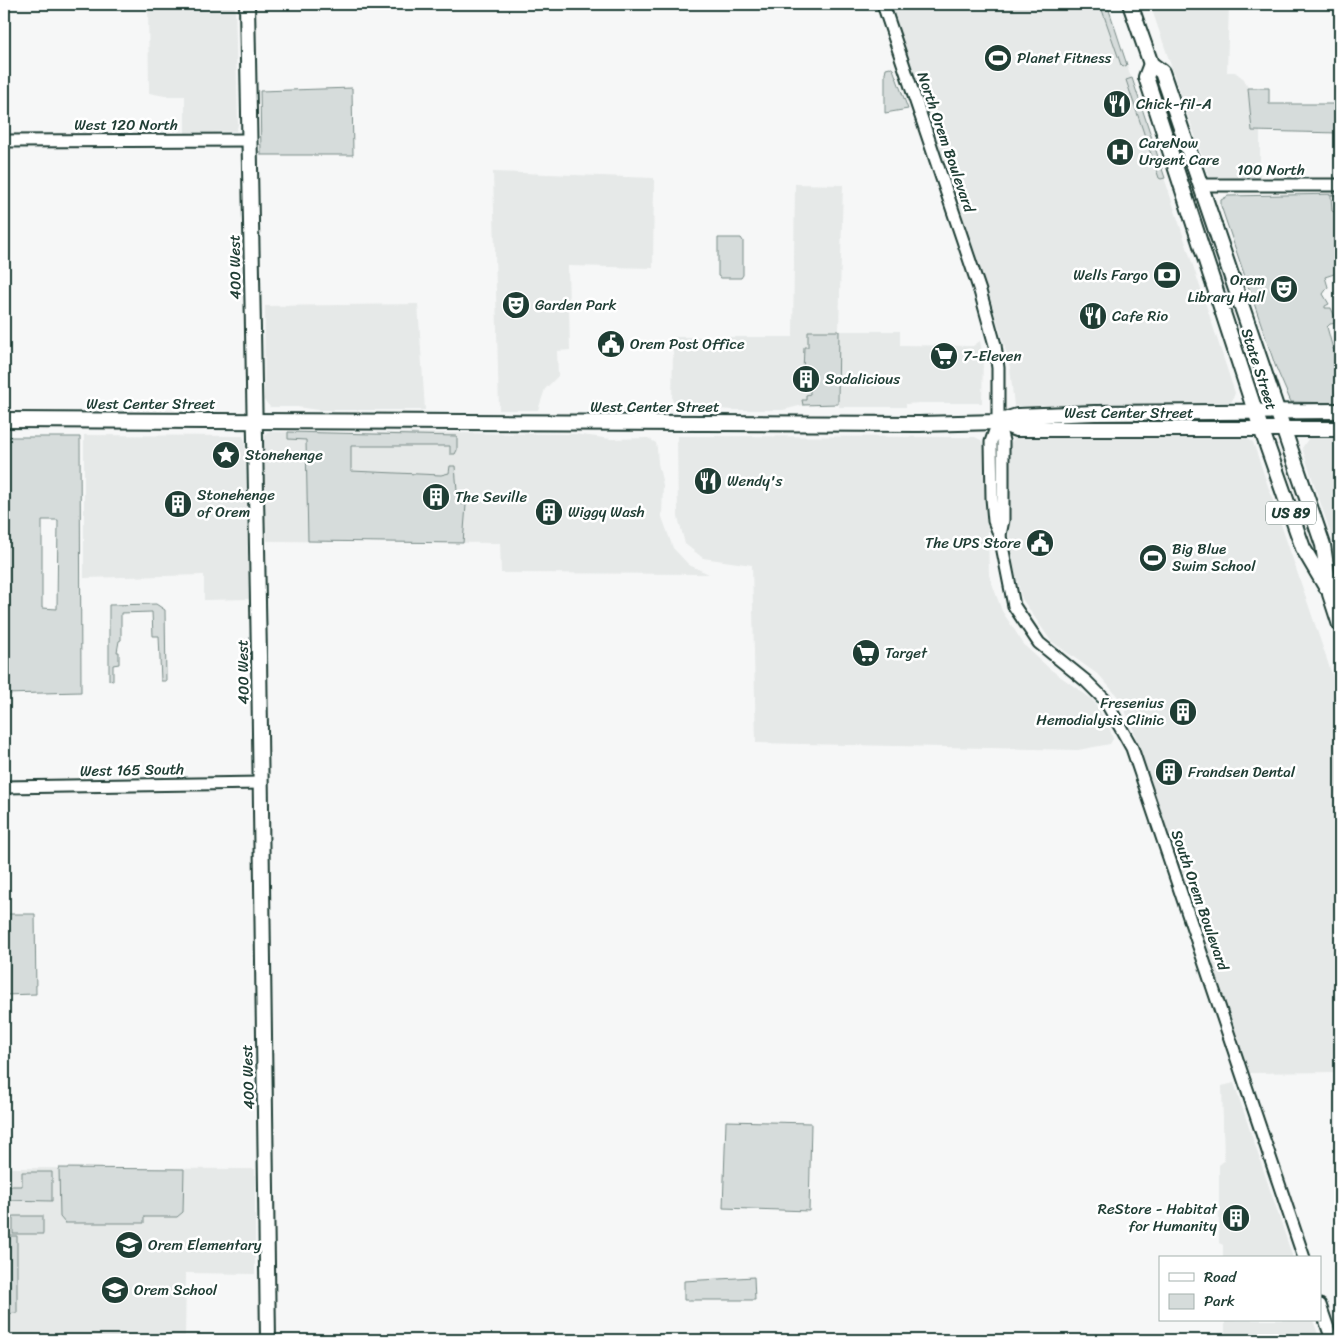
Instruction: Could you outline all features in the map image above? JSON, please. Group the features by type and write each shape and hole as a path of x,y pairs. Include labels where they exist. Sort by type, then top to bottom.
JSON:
{"main road":[{"name":"400 West","path":"247,4 261,783 262,998 268,1340"},
{"name":"State Street","path":"1130,4 1151,64 1162,72 1278,411 1323,546 1330,594 1340,625"},
{"name":"State Street","path":"1151,64 1146,77 1261,429 1303,548 1330,594"},
{"path":"1173,160 1184,168 1187,175 1201,185"},
{"name":"West Center Street","path":"4,420 667,424 998,422 1017,416 1340,411"},
{"name":"West Center Street","path":"998,422 1016,429 1340,430"}],"street":[{"name":"North Orem Boulevard","path":"883,4 980,290 997,359 998,422"},
{"name":"West 120 North","path":"4,141 249,140"},
{"name":"100 North","path":"1201,185 1340,185"},
{"name":"South Orem Boulevard","path":"998,422 991,442 991,488 994,521 1000,536 1014,606 1029,630 1051,654 1097,690 1115,714 1132,748 1303,1256"},
{"name":"West 165 South","path":"4,787 261,783"},
{"path":"1322,1311 1332,1340"}],"shaded area":[{"path":"148,4 235,4 238,125 236,131 185,133 185,96 165,96 149,93"},
{"path":"890,4 1107,4 1235,393 1232,401 1225,404 1014,406 1010,367 1000,330"},
{"path":"1150,4 1229,4 1227,72 1235,72 1244,79 1248,88 1252,131 1260,131 1260,179 1209,177"},
{"path":"493,172 654,178 653,268 568,266 570,350 557,351 558,376 545,389 538,410 499,410"},
{"path":"795,184 843,185 839,331 808,331 808,347 804,347 803,372 809,372 810,394 806,400 802,400 803,405 783,410 731,410 676,405 672,400 673,352 671,337 793,337"},
{"path":"418,304 425,410 318,410 297,407 270,407 264,400 265,306"},
{"path":"839,331 900,331 900,345 973,346 980,341 983,356 982,403 920,403 906,404 906,407 839,407"},
{"path":"266,433 575,434 611,439 648,438 656,443 663,485 662,517 673,548 689,565 709,574 501,573 500,543 267,541 264,439"},
{"path":"84,435 243,436 245,441 249,599 204,600 204,575 84,578"},
{"path":"1018,435 1245,437 1253,442 1340,698 1340,1072 1248,1073 1131,723 1118,697 1100,676 1051,641 1022,599 1009,551 1009,444"},
{"path":"677,436 975,437 981,440 986,449 989,575 1002,611 1025,646 1050,669 1093,700 1110,729 1113,739 1110,744 1078,750 756,743 752,565 703,558 685,544 678,517"},
{"path":"1310,436 1340,436 1340,561 1302,448"},
{"path":"1234,1083 1292,1256 1223,1256 1223,1245 1219,1243 1219,1165 1224,1161 1222,1086"},
{"name":"Orem Elementary","path":"4,1168 255,1169 255,1274 186,1273 185,1340 5,1340"},
{"path":"1225,1322 1314,1322 1320,1340 1225,1340"}],"green space":[{"path":"1100,4 1107,4 1127,65 1123,67 1121,65"},
{"path":"890,67 893,69 908,109 885,113 885,73 886,68"},
{"path":"1132,78 1165,178 1159,178 1126,80"},
{"path":"352,88 353,155 261,155 260,91"},
{"path":"1248,88 1269,88 1269,104 1334,104 1334,110 1340,110 1340,133 1252,131"},
{"path":"1340,194 1340,209 1336,206 1336,195 1331,195 1332,211 1340,214 1340,282 1337,273 1325,277 1328,287 1323,294 1329,304 1325,308 1331,308 1338,323 1330,324 1327,327 1333,349 1336,352 1340,351 1340,403 1291,402 1275,365 1221,206 1221,200 1228,196"},
{"path":"718,238 741,238 743,241 743,275 741,278 721,278 718,276"},
{"path":"808,331 839,331 838,404 803,405 802,400 806,400 806,395 810,394 809,372 803,372 804,347 808,347"},
{"path":"288,432 457,436 457,450 455,454 450,454 450,446 351,446 351,471 441,475 449,473 450,466 455,466 458,503 466,505 463,543 308,541 306,440 288,439"},
{"path":"4,437 80,437 81,692 4,694","holes":["42,520 58,520 57,609 42,608"]},
{"path":"156,604 165,610 166,681 161,681 159,636 153,636 152,612 121,613 121,640 119,641 117,652 119,652 119,664 113,665 113,681 109,680 109,605"},
{"path":"4,914 35,914 36,994 4,995"},
{"path":"726,1121 811,1123 809,1211 723,1208"},
{"path":"59,1168 184,1169 183,1212 177,1217 144,1217 144,1223 65,1223 60,1217"},
{"path":"22,1172 52,1172 52,1201 4,1200 4,1186 22,1186"},
{"path":"13,1216 43,1216 43,1234 13,1234"},
{"path":"4,1236 17,1236 17,1313 5,1314 5,1340"},
{"path":"754,1277 755,1300 684,1300 684,1281"}],"place":[{"name":"Planet Fitness","path":"998,58"},
{"name":"Chick-fil-A","path":"1117,104"},
{"name":"CareNow Urgent Care","path":"1120,152"},
{"name":"Wells Fargo","path":"1167,275"},
{"name":"Orem Library Hall","path":"1284,289"},
{"name":"Garden Park","path":"516,305"},
{"name":"Cafe Rio","path":"1093,316"},
{"name":"Orem Post Office","path":"611,344"},
{"name":"7-Eleven","path":"944,356"},
{"name":"Sodalicious","path":"806,379"},
{"name":"Stonehenge","path":"226,455"},
{"name":"Wendy's","path":"708,481"},
{"name":"The Seville","path":"436,497"},
{"name":"Stonehenge of Orem","path":"178,504"},
{"name":"Wiggy Wash","path":"549,512"},
{"name":"The UPS Store","path":"1040,543"},
{"name":"Big Blue Swim School","path":"1153,558"},
{"name":"Target","path":"866,653"},
{"name":"Fresenius Hemodialysis Clinic","path":"1183,712"},
{"name":"Frandsen Dental","path":"1169,772"},
{"name":"ReStore - Habitat for Humanity","path":"1236,1218"},
{"name":"Orem Elementary","path":"129,1245"},
{"name":"Orem School","path":"115,1290"}]}
